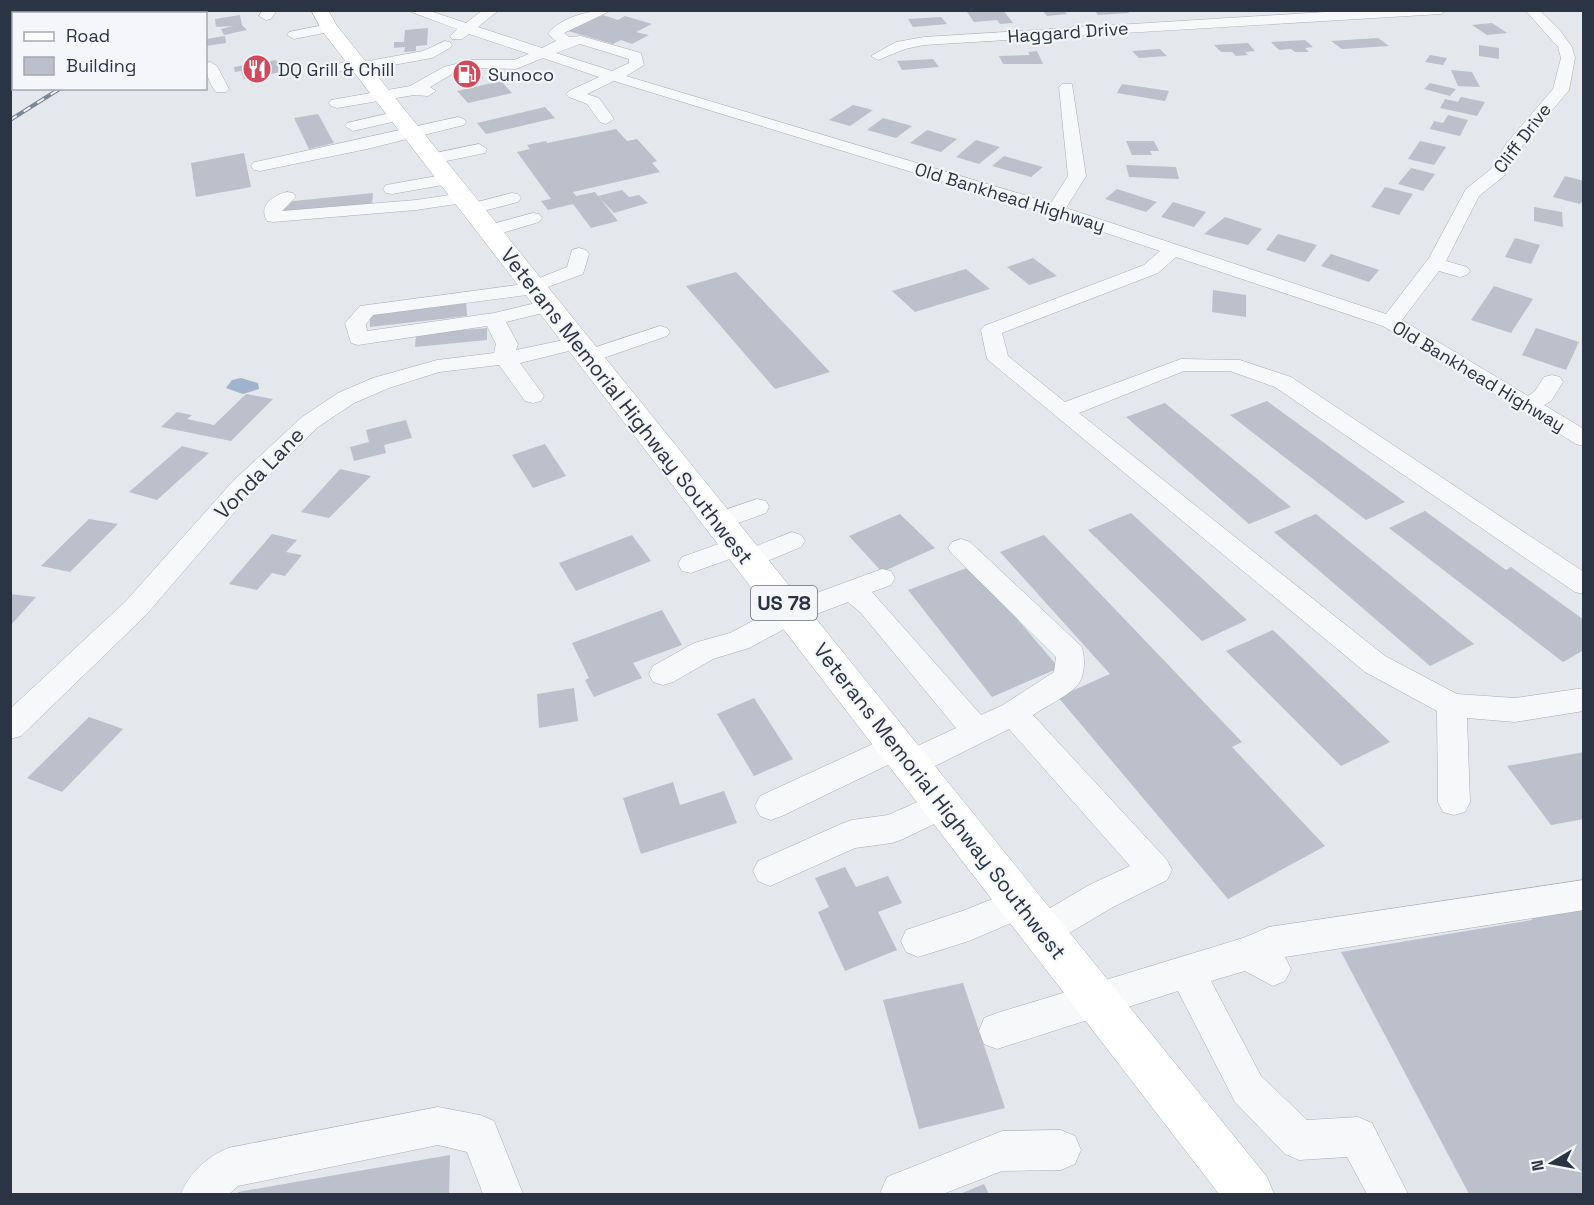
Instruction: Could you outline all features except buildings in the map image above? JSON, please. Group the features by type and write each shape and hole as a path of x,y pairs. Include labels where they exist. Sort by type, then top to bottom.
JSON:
{"main road":[{"name":"Veterans Memorial Highway Southwest","path":"335,42 407,105 461,195 1096,999 1242,1192"}],"street":[{"name":"Old Bankhead Highway","path":"412,10 612,76 1055,210 1390,322 1584,439"},
{"path":"294,35 427,55 468,30 493,10"},
{"path":"567,42 555,34 561,28 606,10"},
{"name":"Haggard Drive","path":"878,56 901,45 924,41 1090,29 1441,10"},
{"name":"Cliff Drive","path":"1390,322 1434,264 1472,193 1498,172 1512,148 1561,90 1568,58 1565,47 1554,32 1530,10"},
{"path":"260,166 367,144 449,69 472,64 516,65 567,42 581,40 636,56 637,64 574,94 593,101 606,119"},
{"path":"326,70 335,42"},
{"path":"210,66 222,89"},
{"path":"484,81 502,72"},
{"path":"1055,210 1077,176 1067,87"},
{"path":"337,103 407,105 458,122"},
{"path":"353,126 407,105"},
{"path":"461,195 479,148"},
{"path":"287,197 273,207 273,217 416,206 461,195 528,211 461,195 392,189"},
{"path":"1174,249 1151,269 991,330 998,359 1375,664 1452,705 1515,710 1584,699"},
{"path":"539,294 367,310 355,323 358,339 494,319 539,294 576,270 579,254"},
{"path":"1434,264 1460,272"},
{"path":"494,319 507,344 504,358 533,396"},
{"name":"Vonda Lane","path":"10,727 136,608 242,487 309,422 374,376 437,366 584,350 660,332"},
{"path":"1063,411 1181,365 1232,365 1283,381 1584,585"},
{"path":"1528,406 1543,396 1552,382"},
{"path":"735,542 757,507"},
{"path":"691,564 735,542 792,541"},
{"path":"771,806 904,755 976,731 1013,713 1067,678 1071,654 961,548"},
{"path":"663,674 704,651 739,640 791,613 882,578"},
{"path":"851,589 870,606 976,731"},
{"path":"1452,705 1454,802"},
{"path":"1013,713 1155,870 1101,896 1042,931"},
{"path":"770,871 852,834 892,829 942,805"},
{"path":"998,1031 1187,972 1261,962 1269,943 1584,895"},
{"path":"918,941 969,925 1020,903"},
{"path":"1187,972 1248,1089 1299,1140 1358,1137 1388,1194"},
{"path":"201,1194 228,1168 438,1126 480,1136 503,1194"},
{"path":"901,1191 1002,1150 1061,1150"}],"water":[{"path":"241,378 258,383 259,389 243,394 226,388 232,380"}],"railway":[{"path":"10,120 58,90"}],"place":[{"name":"DQ Grill & Chill","path":"257,69"},
{"name":"Sunoco","path":"467,74"}]}
